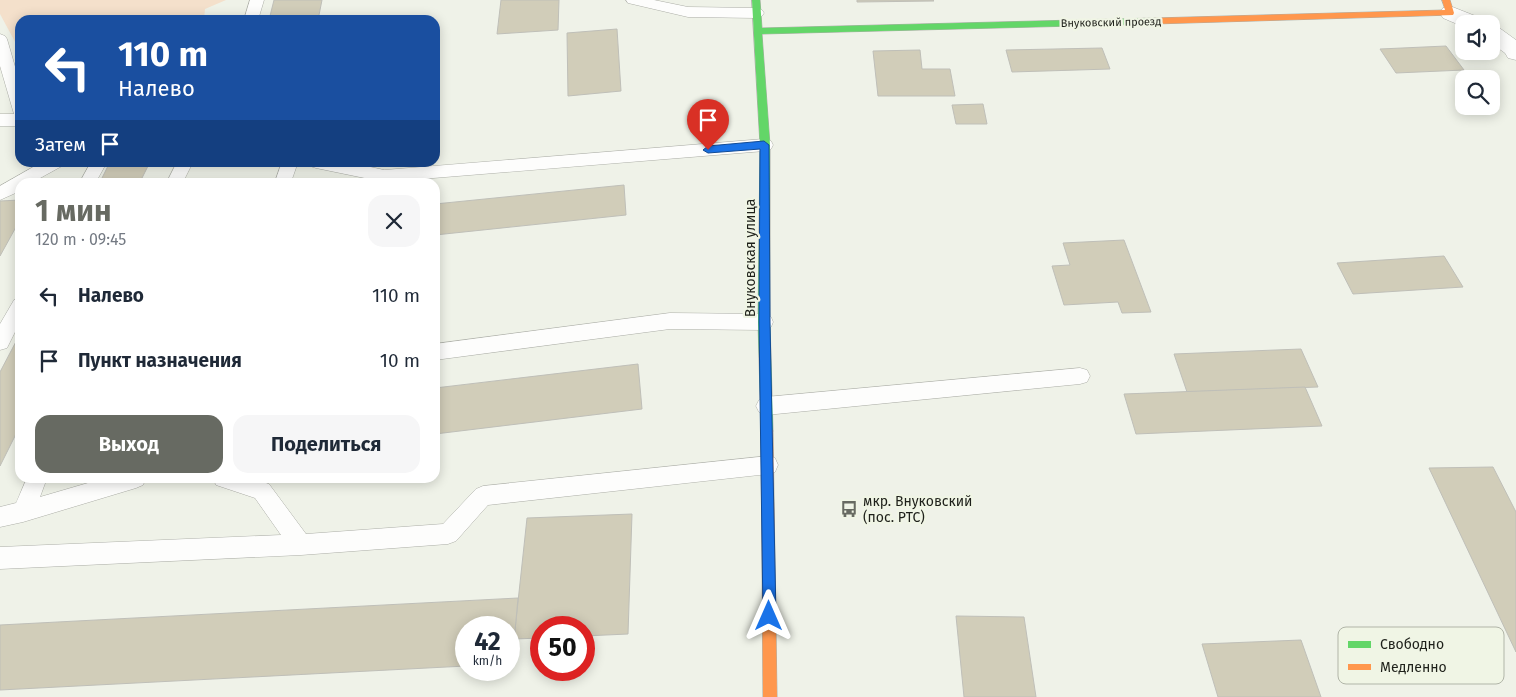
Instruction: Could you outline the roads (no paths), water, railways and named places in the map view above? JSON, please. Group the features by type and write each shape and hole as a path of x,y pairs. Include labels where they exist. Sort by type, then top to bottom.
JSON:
{"street":[{"name":"Внуковская улица","path":"757,6 764,145 764,322 768,465 770,697"},
{"name":"Внуковский проезд","path":"758,31 1448,7"},
{"path":"1448,7 1461,15"},
{"path":"1500,39 1514,49 1516,53"}],"lane":[{"path":"252,15 257,0"},
{"path":"633,0 688,12 757,6"},
{"path":"0,39 15,94"},
{"path":"0,120 15,120"},
{"path":"340,167 384,176 764,145"},
{"path":"29,178 47,167"},
{"path":"90,178 96,167"},
{"path":"0,194 15,186"},
{"path":"0,342 15,315"},
{"path":"440,351 670,321 764,322"},
{"path":"766,406 1080,376"},
{"path":"0,558 301,545 448,534 483,496 768,465"},
{"path":"23,512 35,483"},
{"path":"0,517 119,483"},
{"path":"238,483 262,491 301,545"}],"place":[{"name":"мкр. Внуковский (пос. РТС)","path":"849,509"}]}
